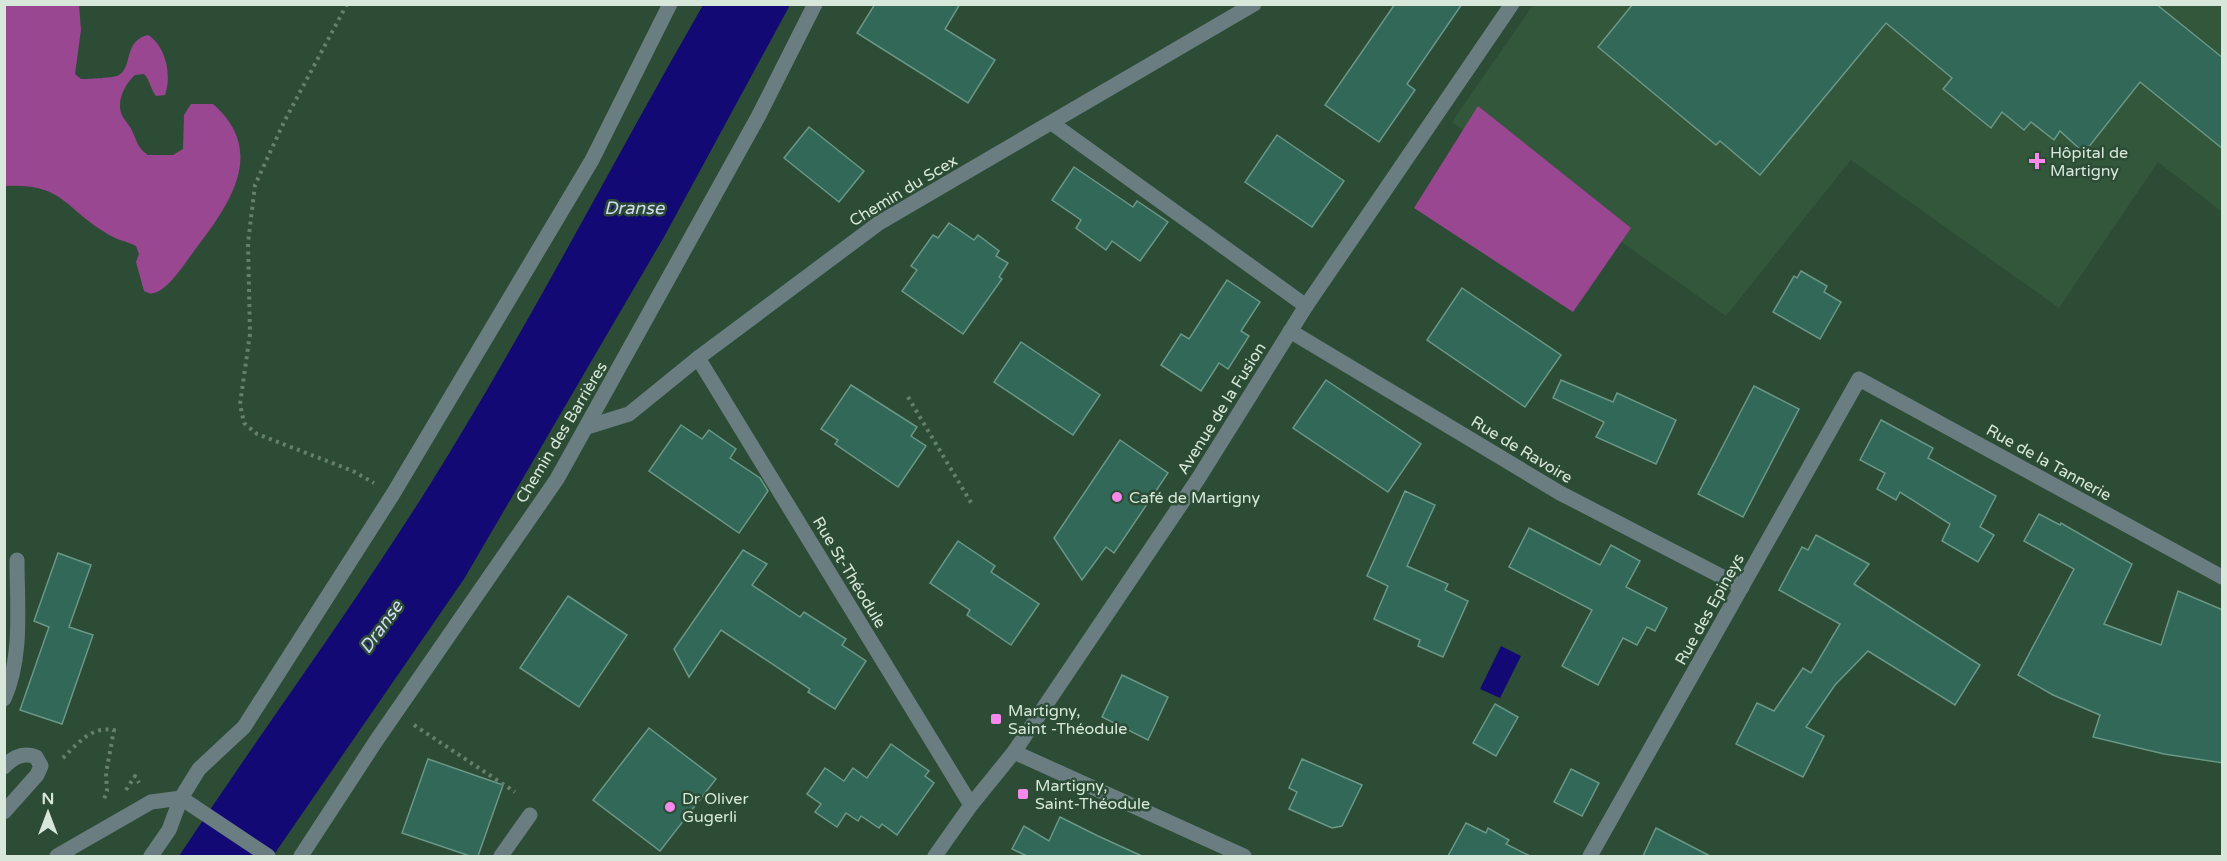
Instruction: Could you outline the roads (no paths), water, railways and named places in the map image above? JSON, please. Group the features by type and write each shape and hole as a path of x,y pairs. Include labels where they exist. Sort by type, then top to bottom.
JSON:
{"street":[{"path":"151,856 169,830 181,798 200,770 244,727 393,494 592,160 670,4"},
{"name":"Chemin des Barrières","path":"301,856 557,479 758,117 815,4"},
{"name":"Chemin du Scex","path":"587,427 629,414 698,358 879,223 1053,124 1254,4"},
{"name":"Avenue de la Fusion","path":"935,856 971,805 1014,752 1198,479 1306,306 1512,4"},
{"path":"1053,124 1306,306"},
{"name":"Rue de Ravoire","path":"1290,331 1560,493 1742,587"},
{"name":"Rue St-Théodule","path":"698,358 971,805"},
{"name":"Rue des Epineys","path":"1590,856 1859,379"},
{"name":"Rue de la Tannerie","path":"1859,379 2223,577"},
{"path":"4,699 10,687 16,651 17,560"},
{"path":"1014,752 1244,856"},
{"path":"4,767 11,760 25,754 36,757 41,766 37,775 4,812"},
{"path":"57,856 151,802 181,798 268,856"},
{"path":"501,856 530,815"}],"water":[{"name":"Dranse","path":"703,5 790,5 664,237 464,579 273,856 179,856 364,585 461,434 532,312"},
{"path":"1501,646 1521,656 1500,698 1480,689"}],"place":[{"name":"Hôpital de Martigny","path":"2037,161"},
{"name":"Café de Martigny","path":"1117,497"},
{"name":"Martigny, Saint -Théodule","path":"996,719"},
{"name":"Martigny, Saint-Théodule","path":"1023,794"},
{"name":"Dr Oliver Gugerli","path":"670,807"}]}
